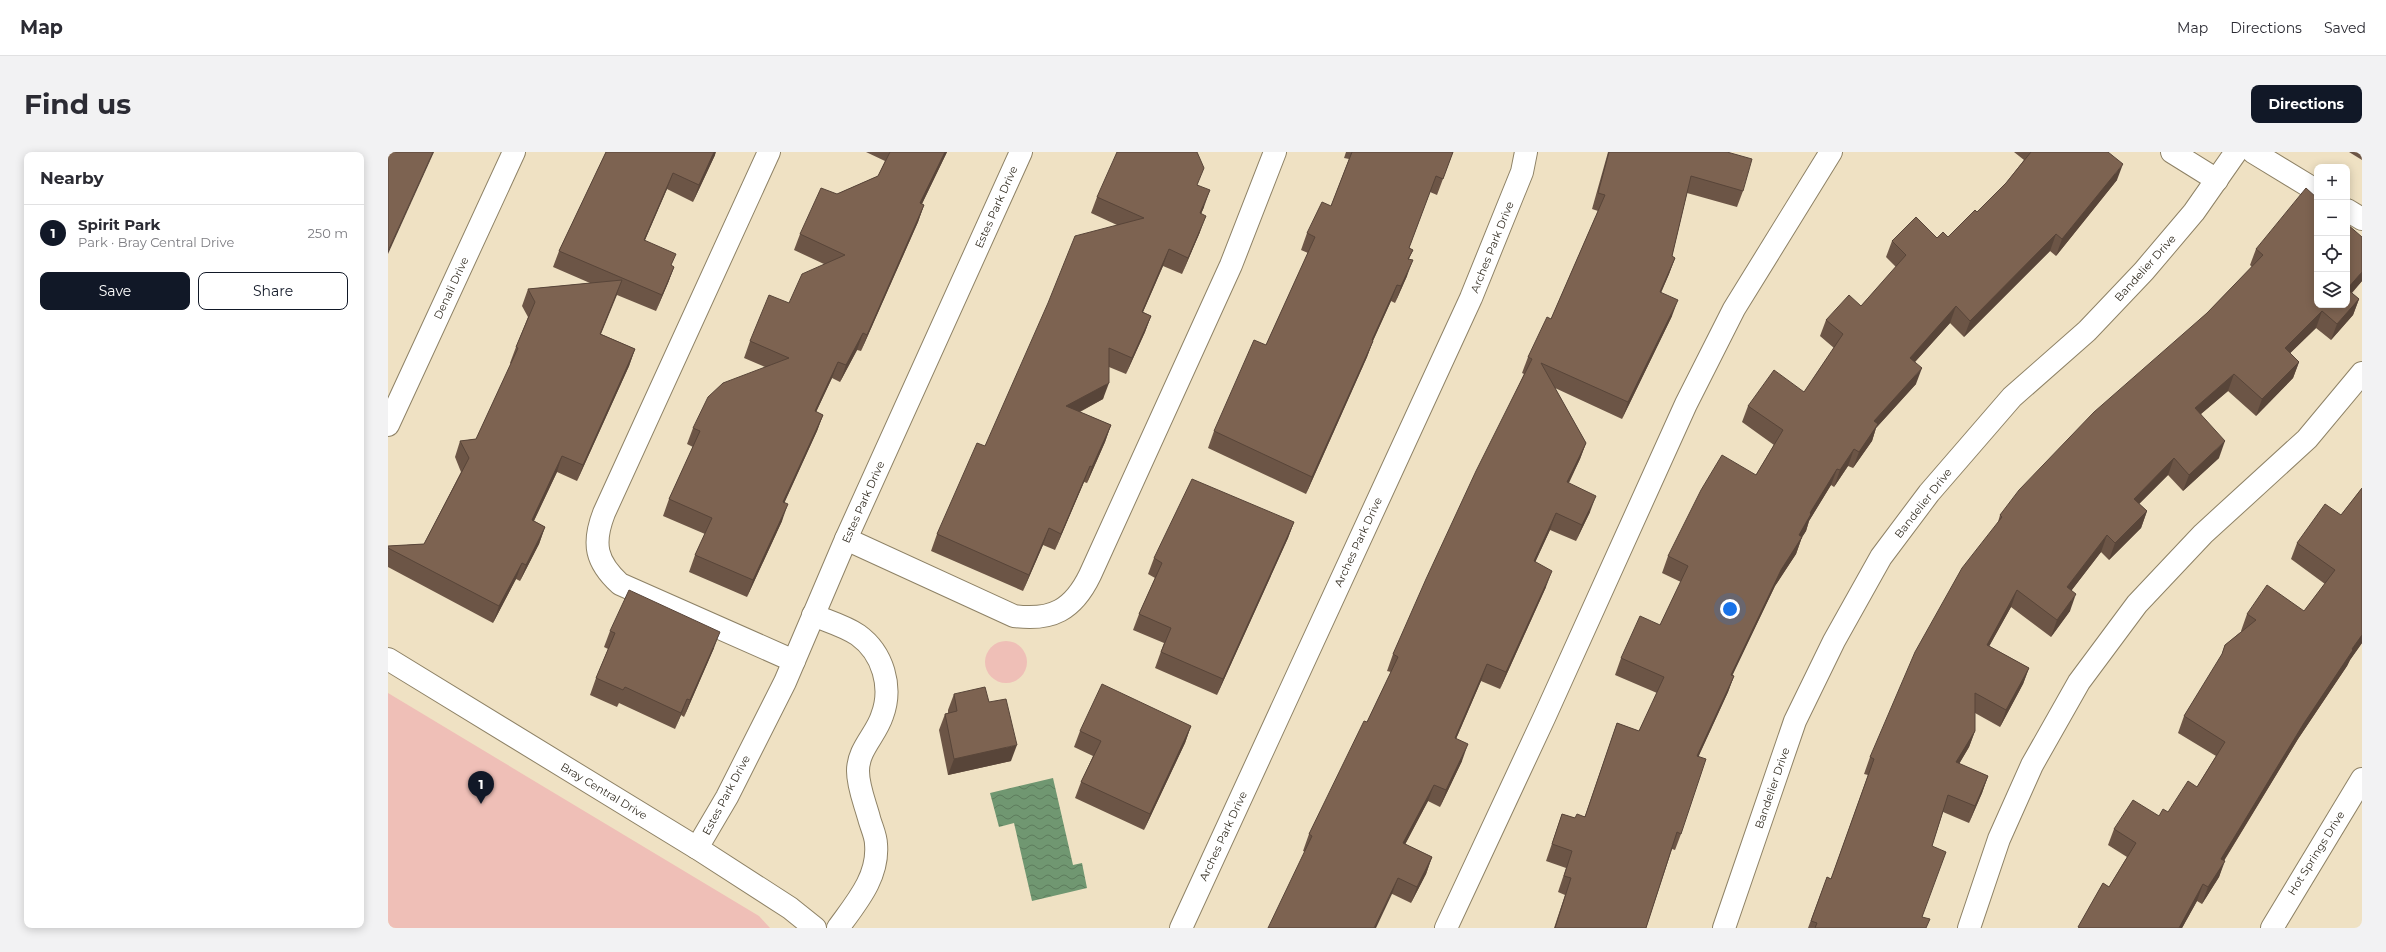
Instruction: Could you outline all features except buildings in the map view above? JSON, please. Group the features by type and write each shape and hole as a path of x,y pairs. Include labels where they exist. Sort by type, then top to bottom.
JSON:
{"street":[{"name":"Denali Drive","path":"389,421 514,152"},
{"path":"769,152 604,513 598,528 597,544 600,559 608,573 620,584 794,661"},
{"name":"Estes Park Drive","path":"697,848 727,797 794,661 846,539 1021,152"},
{"path":"846,539 1014,616 1033,619 1051,615 1068,606 1082,592 1093,568 1230,265 1275,152"},
{"name":"Arches Park Drive","path":"1181,928 1470,298 1522,172 1526,152"},
{"path":"1446,928 1544,718 1686,404 1734,309 1831,152"},
{"path":"2172,152 2218,180"},
{"name":"Bandelier Drive","path":"1724,928 1795,721 1834,641 1881,557 1929,493 2007,403 2087,331 2123,293 2189,218 2218,180 2236,152"},
{"path":"2253,152 2314,189"},
{"path":"2350,212 2362,219"},
{"path":"1969,928 1999,839 2032,766 2079,682 2137,604 2203,534 2307,439 2362,373"},
{"path":"813,615 857,634 874,650 884,671 887,694 882,716 861,754 858,768 858,780 876,844 874,869 869,884 838,928"},
{"name":"Bray Central Drive","path":"388,659 697,848 790,908 815,928"},
{"name":"Hot Springs Drive","path":"2272,928 2362,779"}],"shaded area":[{"path":"1002,641 1010,641 1018,644 1024,650 1027,662 1024,674 1018,680 1010,683 1002,683 994,680 988,674 985,666 985,658 988,650 994,644"},
{"path":"388,693 759,916 770,928 388,928"}],"water":[{"path":"1053,778 1073,865 1082,863 1087,888 1032,901 1014,823 999,827 990,793"}],"place":[{"name":"Spirit Park","path":"481,804"}]}
